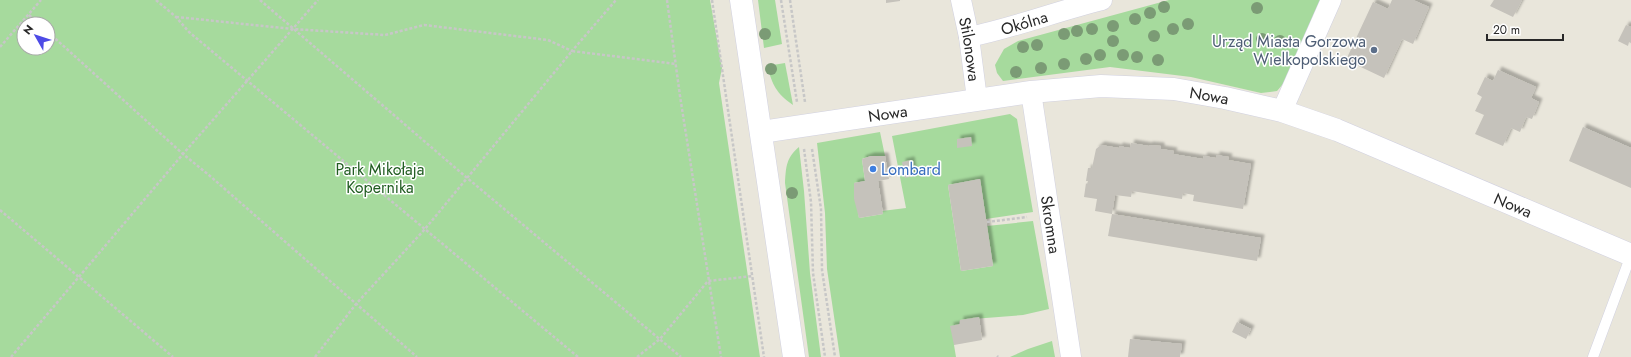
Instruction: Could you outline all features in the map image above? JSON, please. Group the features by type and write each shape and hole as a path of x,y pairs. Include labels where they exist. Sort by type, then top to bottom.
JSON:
{"street":[{"path":"741,0 794,357"},
{"name":"Stilonowa","path":"962,0 969,37 977,99"},
{"name":"Okólna","path":"969,37 992,32 1102,0"},
{"path":"1282,111 1331,0"},
{"name":"Nowa","path":"760,132 1031,92 1101,86 1174,89 1226,98 1282,111 1337,130 1631,255"},
{"name":"Skromna","path":"1031,92 1071,357"}],"lane":[{"path":"1593,357 1631,255"}],"path":[{"path":"0,47 41,0"},
{"path":"156,0 176,17 189,32 578,357"},
{"path":"260,0 466,177 681,357"},
{"path":"11,357 182,154 318,0"},
{"path":"315,357 356,304 425,228 466,177 616,0"},
{"path":"667,0 708,281 721,357"},
{"path":"712,0 764,357"},
{"path":"781,0 821,209 822,270 835,357"},
{"path":"790,0 805,125 811,202 813,273 825,357"},
{"path":"176,17 293,29 385,35 424,25 548,40 572,52 676,64"},
{"path":"56,39 182,154 210,176 417,357"},
{"path":"0,210 174,357"},
{"path":"987,222 1030,216"},
{"path":"638,357 660,339 708,281 753,276"}],"green space":[{"name":"Park Mikołaja Kopernika","path":"0,0 710,0 722,68 719,83 760,357 0,357"},
{"path":"758,0 775,0 782,44 764,48"},
{"path":"1169,0 1322,0 1288,78 1277,91 1261,93 1191,77 1110,67 1003,81 997,73 995,65 1004,49 1018,41"},
{"path":"785,63 793,105 779,93 771,79 767,66"},
{"path":"1010,114 1017,119 1033,212 986,219 980,179 948,185 961,271 993,266 987,226 1033,221 1049,309 1023,315 960,320 954,345 956,357 840,357 827,269 825,213 817,143 880,132 885,156 871,156 862,159 865,181 854,183 859,218 883,214 882,211 906,208 892,136"},
{"path":"799,147 810,273 821,357 809,357 785,183 789,159"},
{"path":"1052,341 1055,357 1010,357 1028,349"}],"building":[{"path":"886,0 900,0 900,1 886,3"},
{"name":"Urząd Miasta Gorzowa Wielkopolskiego","path":"1392,0 1413,0 1429,7 1413,44 1402,39 1384,78 1346,60 1373,2 1388,9"},
{"path":"1494,0 1522,0 1513,17 1490,6"},
{"path":"1626,25 1631,27 1631,43 1629,42 1628,46 1618,41"},
{"path":"1498,70 1536,87 1531,98 1539,102 1532,119 1526,117 1520,132 1511,128 1503,146 1475,134 1484,115 1475,111 1482,97 1477,94 1485,77 1493,81"},
{"path":"1583,127 1631,148 1631,188 1569,161"},
{"path":"971,137 972,146 957,148 957,139"},
{"path":"1131,143 1161,146 1161,149 1174,151 1173,154 1203,159 1204,156 1216,158 1216,155 1229,157 1228,160 1251,164 1243,209 1193,201 1194,195 1183,193 1182,199 1132,191 1131,197 1115,195 1112,214 1095,211 1097,199 1084,197 1086,183 1087,184 1088,181 1086,181 1088,168 1092,168 1096,149 1101,145 1130,148"},
{"path":"871,156 885,156 889,179 878,181 883,214 859,218 854,199 854,183 865,181 862,159"},
{"path":"911,160 914,176 905,178 902,162"},
{"path":"980,179 993,266 961,271 948,185"},
{"path":"1112,214 1261,238 1257,261 1108,236"},
{"path":"979,317 982,340 954,345 950,326 960,324 960,320"},
{"path":"1237,322 1251,329 1246,339 1232,332"},
{"path":"1130,339 1182,344 1180,357 1128,357"}],"place":[{"name":"Urząd Miasta Gorzowa Wielkopolskiego","path":"1374,50"},
{"name":"Lombard","path":"873,169"}]}
